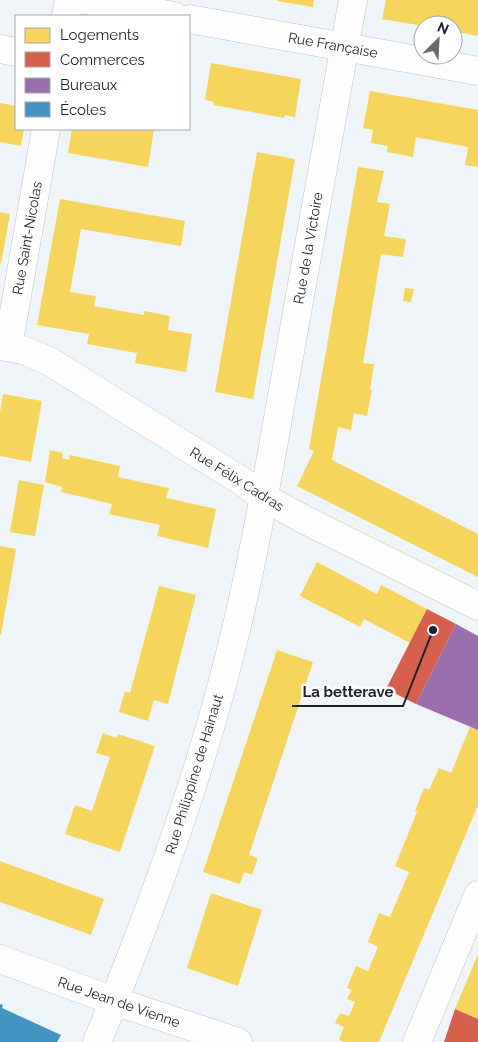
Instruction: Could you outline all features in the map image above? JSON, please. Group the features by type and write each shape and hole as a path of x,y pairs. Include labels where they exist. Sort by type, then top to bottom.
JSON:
{"street":[{"path":"66,15 69,0"},
{"path":"84,0 168,15"},
{"name":"Rue de la Victoire","path":"263,497 353,0"},
{"name":"Rue Française","path":"190,19 478,71"},
{"path":"0,49 15,52"},
{"name":"Rue Saint-Nicolas","path":"4,346 46,130"},
{"name":"Rue Félix Cadras","path":"4,346 23,350 49,362 263,497 305,520 478,606"},
{"name":"Rue Philippine de Hainaut","path":"97,1042 172,847 204,747 230,657 253,555 263,497"},
{"path":"417,1042 478,894"},
{"name":"Rue Jean de Vienne","path":"0,959 114,1001 238,1042"}],"building: Logements":[{"path":"277,0 314,0 313,7"},
{"path":"386,0 478,0 478,36 463,33 463,15 413,15 413,24 382,19"},
{"path":"211,63 301,79 295,117 285,115 284,118 213,105 214,102 205,100"},
{"path":"370,91 478,110 478,167 465,165 468,147 416,137 413,157 387,152 388,146 371,143 373,130 363,128"},
{"path":"0,103 15,106 15,130 24,130 21,146 0,142"},
{"path":"72,130 154,130 148,167 68,153"},
{"path":"257,152 295,159 253,399 215,392"},
{"path":"358,167 384,171 377,202 390,204 384,236 406,239 403,257 381,254 363,363 374,364 367,416 354,413 351,430 338,427 332,460 478,534 478,577 297,486 314,451 309,449"},
{"path":"60,199 185,221 181,246 81,229 70,292 96,296 94,306 144,315 144,311 170,316 168,330 192,334 186,372 135,363 137,353 87,344 89,334 37,325"},
{"path":"0,212 10,214 1,264 0,263"},
{"path":"405,288 414,289 411,302 403,301"},
{"path":"3,394 42,401 31,462 0,456 0,412"},
{"path":"50,450 63,453 62,458 69,460 70,455 120,466 118,477 169,488 166,498 216,509 208,548 157,536 160,525 109,514 112,504 61,492 62,487 45,482"},
{"path":"19,480 44,485 35,536 10,532"},
{"path":"0,546 16,549 1,635 0,635"},
{"path":"317,562 377,594 381,585 427,609 410,643 364,619 360,627 300,596"},
{"path":"159,586 196,595 168,704 154,700 148,721 119,712 125,691 130,693"},
{"path":"277,650 313,662 249,855 258,858 252,875 244,872 240,884 203,872"},
{"path":"470,727 478,730 478,805 379,1042 345,1042 339,1040 344,1027 335,1023 340,1013 349,1016 355,1002 347,999 352,990 347,988 356,966 368,971 378,947 368,942 379,913 390,917 409,872 395,866 417,812 415,811 424,788 429,790 439,768 451,773"},
{"path":"103,733 117,738 118,734 155,746 120,852 65,834 75,805 92,811 110,757 96,753"},
{"path":"0,861 104,899 91,935 0,902"},
{"path":"211,893 262,910 238,986 187,968"},
{"path":"478,954 478,1019 455,1009"}],"building: Commerces":[{"path":"427,609 456,624 416,704 386,689"},
{"path":"455,1009 478,1019 478,1042 444,1042"}],"building: Bureaux":[{"path":"456,624 478,636 478,730 416,704"}],"building: Écoles":[{"path":"0,1004 3,1005 2,1008 61,1035 57,1042 0,1042"}],"place":[{"name":"La betterave","path":"433,630"}]}
